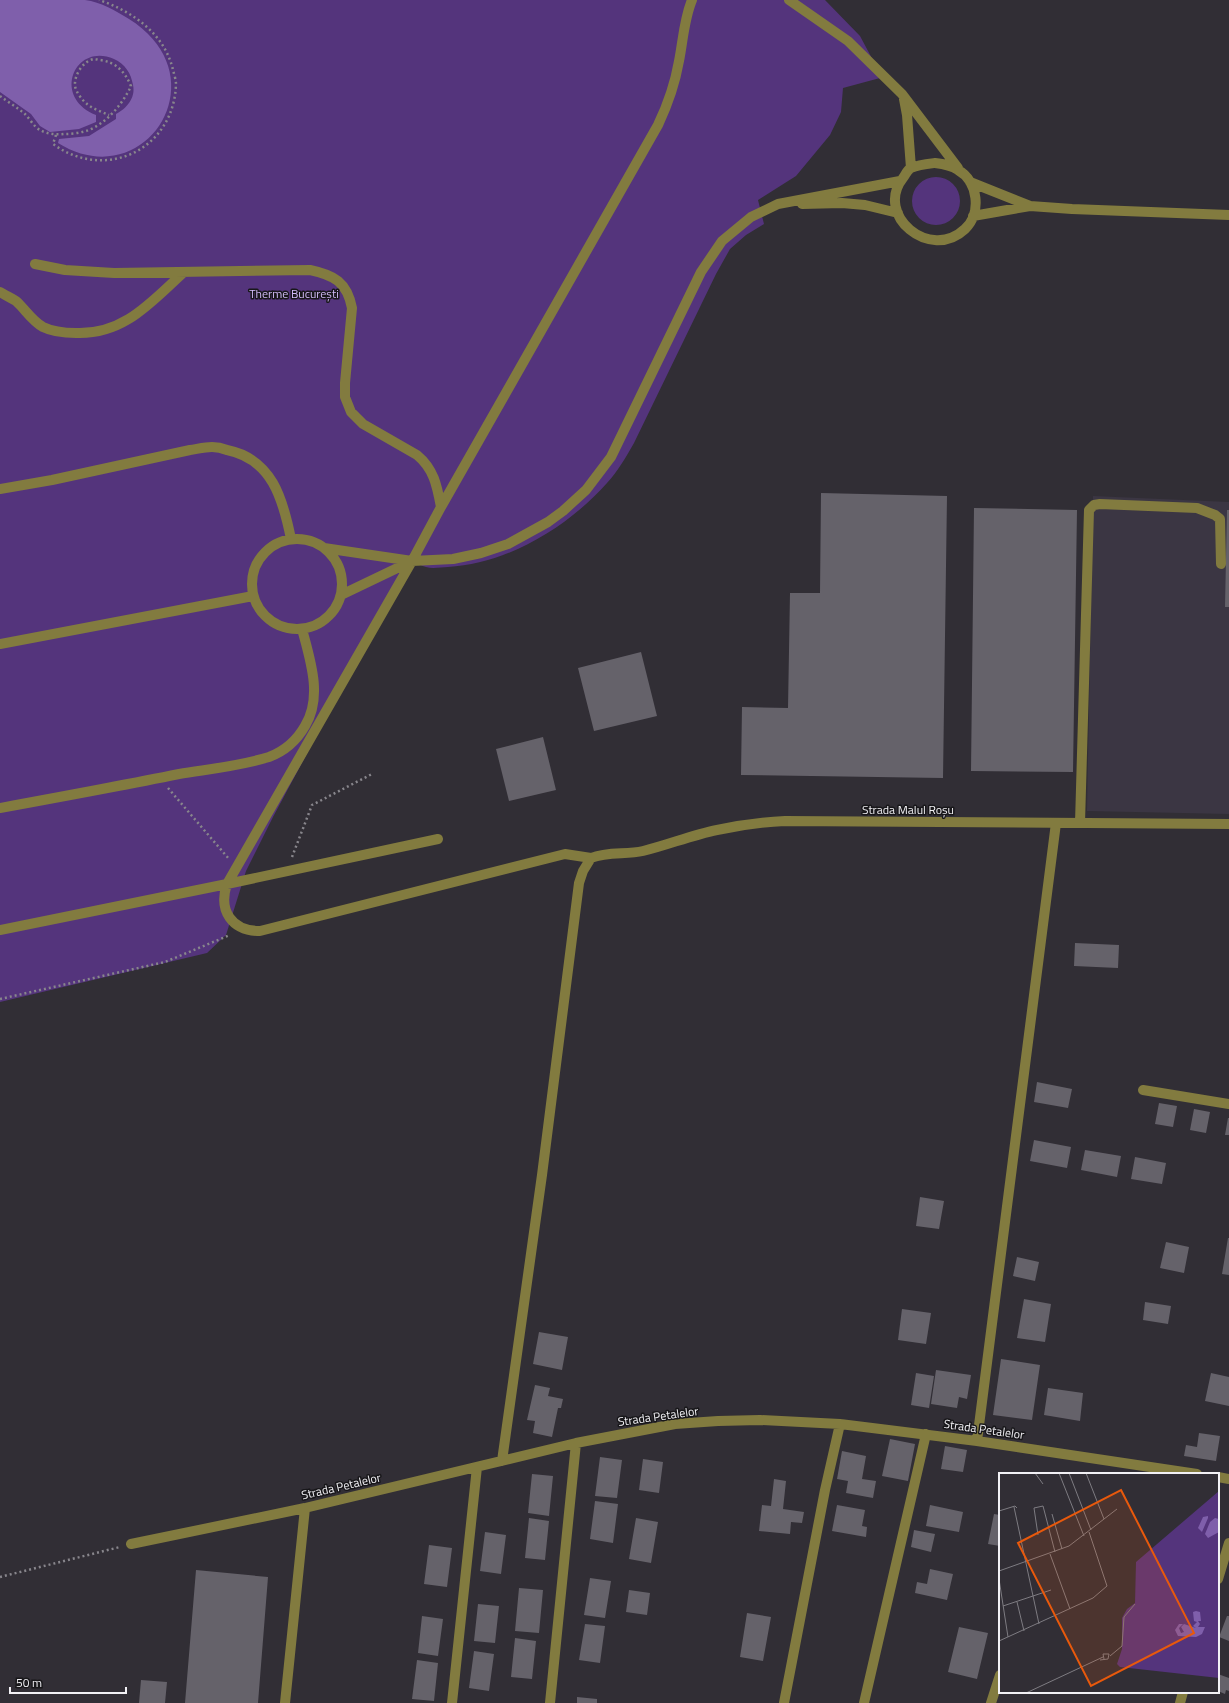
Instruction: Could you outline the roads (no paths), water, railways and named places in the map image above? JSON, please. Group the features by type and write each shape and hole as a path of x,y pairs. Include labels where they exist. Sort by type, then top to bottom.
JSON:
{"street":[{"path":"502,1461 542,1175 579,884 583,871 592,858 565,854 260,931 243,929 234,923 227,914 223,894 227,884 412,561 441,507 658,125 667,106 674,85 685,22 692,0"},
{"path":"789,0 848,41 902,94 959,170 970,182 975,193 976,205 973,216 967,227 957,235 945,240 933,241 918,236 908,229 898,213 896,207 896,196 900,181 911,168 935,163 947,165 959,170"},
{"path":"902,94 907,114 911,168"},
{"path":"324,548 336,561 342,577 341,595 338,603 327,618 311,627 292,629 272,621 263,614 257,606 253,596 251,586 252,576 259,559 273,545 291,539 308,540 324,548 412,561 440,561 468,557 508,544 548,522 563,511 586,490 602,470 619,443 701,272 713,252 722,241 751,217 778,204 900,181"},
{"path":"970,182 1030,206"},
{"path":"778,204 842,203 865,205 898,213"},
{"path":"973,216 1030,206 1072,209 1229,214"},
{"path":"35,264 65,270 93,272 310,270 328,274 342,284 350,298 352,308 345,397 351,412 363,424 417,455 424,461 432,473 437,487 441,507"},
{"path":"0,292 16,301 42,326 53,331 67,333 96,333 110,329 137,313 184,272"},
{"path":"0,489 52,480 213,446 239,452 256,463 267,473 279,491 286,514 291,539"},
{"path":"1080,823 1089,510 1094,505 1100,504 1197,508 1209,512 1220,519 1221,564"},
{"path":"341,595 412,561"},
{"path":"0,644 253,596"},
{"path":"0,808 269,756 292,743 306,725 312,712 314,696 312,673 302,629"},
{"name":"Strada Malul Roșu","path":"592,858 600,854 619,854 643,851 717,830 760,822 1229,824"},
{"path":"977,1441 1056,823"},
{"path":"0,930 227,884 438,838"},
{"path":"1144,1090 1229,1104"},
{"name":"Strada Petalelor","path":"130,1544 305,1508 576,1443 675,1424 760,1420 840,1424 977,1441 1190,1473"},
{"path":"784,1703 825,1490 840,1424"},
{"path":"864,1703 926,1434"},
{"path":"550,1703 576,1443"},
{"path":"452,1703 477,1467"},
{"path":"1219,1477 1229,1479"},
{"path":"285,1703 305,1508"},
{"path":"1219,1576 1229,1543"},
{"path":"992,1703 999,1678"},
{"path":"1180,1703 1183,1693"}],"park label":[{"name":"Therme București","path":"294,293"}]}
